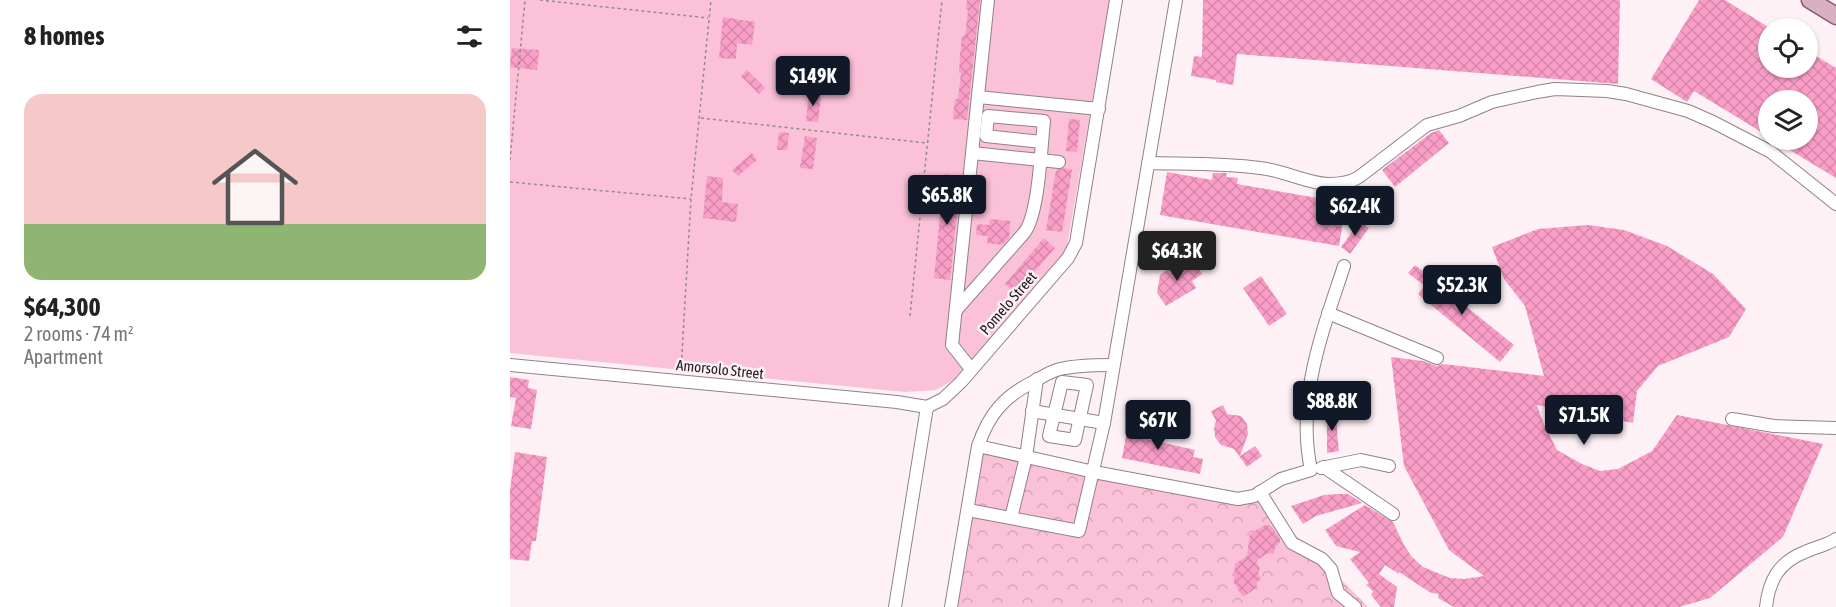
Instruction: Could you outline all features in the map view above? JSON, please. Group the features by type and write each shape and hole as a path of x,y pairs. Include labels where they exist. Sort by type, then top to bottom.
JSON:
{"main road":[{"path":"1810,0 1836,16"}],"street":[{"path":"971,369 953,347 988,0"},
{"name":"Pomelo Street","path":"927,407 943,399 971,369 1068,258 1076,243 1116,0"},
{"path":"968,510 1079,531 1104,423 1112,364 1176,0"},
{"path":"1148,163 1234,165 1275,170 1316,182 1347,183 1359,177 1427,125 1459,116 1492,102 1555,89 1608,91 1688,111 1713,122 1771,152 1836,204"},
{"path":"978,97 1099,109"},
{"path":"957,309 1029,227 1040,161 1042,142 1044,121 988,116 986,136 1042,142"},
{"path":"972,153 1059,162"},
{"path":"1311,470 1307,441 1309,387 1314,357 1344,267"},
{"path":"1328,313 1437,358"},
{"path":"951,607 978,446 984,427 999,405 1017,390 1037,379 1058,370 1081,365 1112,364"},
{"name":"Amorsolo Street","path":"510,365 680,380 927,407"},
{"path":"1011,518 1026,457 1037,379"},
{"path":"1062,382 1087,385 1075,440 1049,436 1053,414 1062,382"},
{"path":"896,607 927,407"},
{"path":"1032,411 1104,423"},
{"path":"1732,419 1774,426 1836,428"},
{"path":"978,446 1094,472 1238,499 1254,496 1281,479 1324,467 1361,460 1389,466"},
{"path":"1324,467 1393,514"},
{"path":"1260,492 1292,543 1322,558 1331,569 1338,593 1355,607"},
{"path":"1766,607 1771,583 1784,565 1794,557 1835,542"}],"path":[{"path":"510,160 525,0"},
{"path":"540,0 708,18"},
{"path":"680,380 691,199 711,0"},
{"path":"910,316 942,0"},
{"path":"700,118 927,143"},
{"path":"510,182 691,199"}],"green space":[{"path":"510,0 1110,0 1066,252 955,379 936,390 905,392 510,353"},
{"path":"978,446 1254,496 1368,607 950,607"}],"building":[{"path":"967,0 980,0 967,120 953,119 955,99 958,99 961,73 959,73 960,55 962,36 965,36"},
{"path":"1203,0 1620,0 1618,84 1237,54 1233,85 1216,82 1216,80 1191,76 1194,56 1202,57"},
{"path":"1699,0 1725,0 1758,21 1758,78 1818,78 1818,57 1836,68 1836,178 1790,150 1818,150 1818,90 1758,90 1758,130 1694,91 1687,102 1651,79"},
{"path":"723,17 755,22 752,45 737,43 736,59 719,58"},
{"path":"512,48 539,50 537,70 510,67"},
{"path":"747,70 765,88 759,94 741,76"},
{"path":"809,92 821,94 818,122 806,121"},
{"path":"1069,119 1080,120 1077,152 1066,151"},
{"path":"1439,130 1449,143 1395,187 1382,170 1431,133"},
{"path":"779,132 789,133 787,150 777,150"},
{"path":"805,136 817,138 813,169 800,168"},
{"path":"752,153 757,160 738,176 732,170"},
{"path":"1064,168 1072,170 1062,232 1046,230 1056,170"},
{"path":"1167,172 1212,180 1213,173 1227,173 1226,177 1238,178 1237,184 1346,203 1339,246 1160,215"},
{"path":"944,174 961,176 950,280 934,278"},
{"path":"707,176 723,178 722,202 738,204 736,222 703,218"},
{"path":"990,219 1010,221 1009,238 1002,245 987,243 988,236 976,235 977,224 989,225"},
{"path":"1360,221 1369,228 1350,254 1341,247"},
{"path":"1588,225 1624,230 1667,246 1713,274 1746,309 1729,337 1658,366 1637,391 1633,423 1537,405 1557,450 1600,471 1618,469 1652,451 1677,415 1823,444 1783,537 1710,598 1679,607 1454,607 1438,598 1439,594 1431,593 1385,565 1379,574 1397,587 1394,607 1381,607 1371,595 1373,591 1366,585 1369,583 1350,559 1360,552 1336,546 1325,530 1365,505 1393,522 1412,557 1423,567 1450,578 1464,579 1484,576 1449,550 1404,466 1391,357 1423,361 1437,366 1443,364 1544,376 1525,306 1504,279 1492,247 1538,229"},
{"path":"1044,238 1055,248 1016,294 1005,284"},
{"path":"1177,262 1197,266 1202,274 1192,281 1196,288 1166,306 1157,293 1160,275"},
{"path":"1415,265 1514,345 1500,362 1418,294 1425,286 1408,273"},
{"path":"1261,276 1287,314 1269,326 1243,288"},
{"path":"1484,280 1494,289 1484,300 1474,290"},
{"path":"510,377 529,380 528,388 537,390 531,429 511,426 516,398 510,397"},
{"path":"1223,405 1227,414 1241,416 1247,424 1248,434 1240,456 1255,446 1262,456 1247,467 1234,449 1221,445 1215,437 1216,421 1211,411"},
{"path":"1337,411 1339,451 1327,453 1327,412"},
{"path":"1129,420 1149,424 1147,439 1195,450 1193,457 1203,459 1200,474 1122,458"},
{"path":"515,452 547,457 536,541 532,541 529,561 510,559 510,490"},
{"path":"1348,494 1362,503 1316,516 1303,524 1291,506 1324,495"},
{"path":"1265,525 1271,526 1280,542 1274,554 1268,553 1255,561 1260,568 1258,573 1261,579 1257,582 1256,588 1243,597 1234,583 1235,564 1247,556 1250,534"}]}
